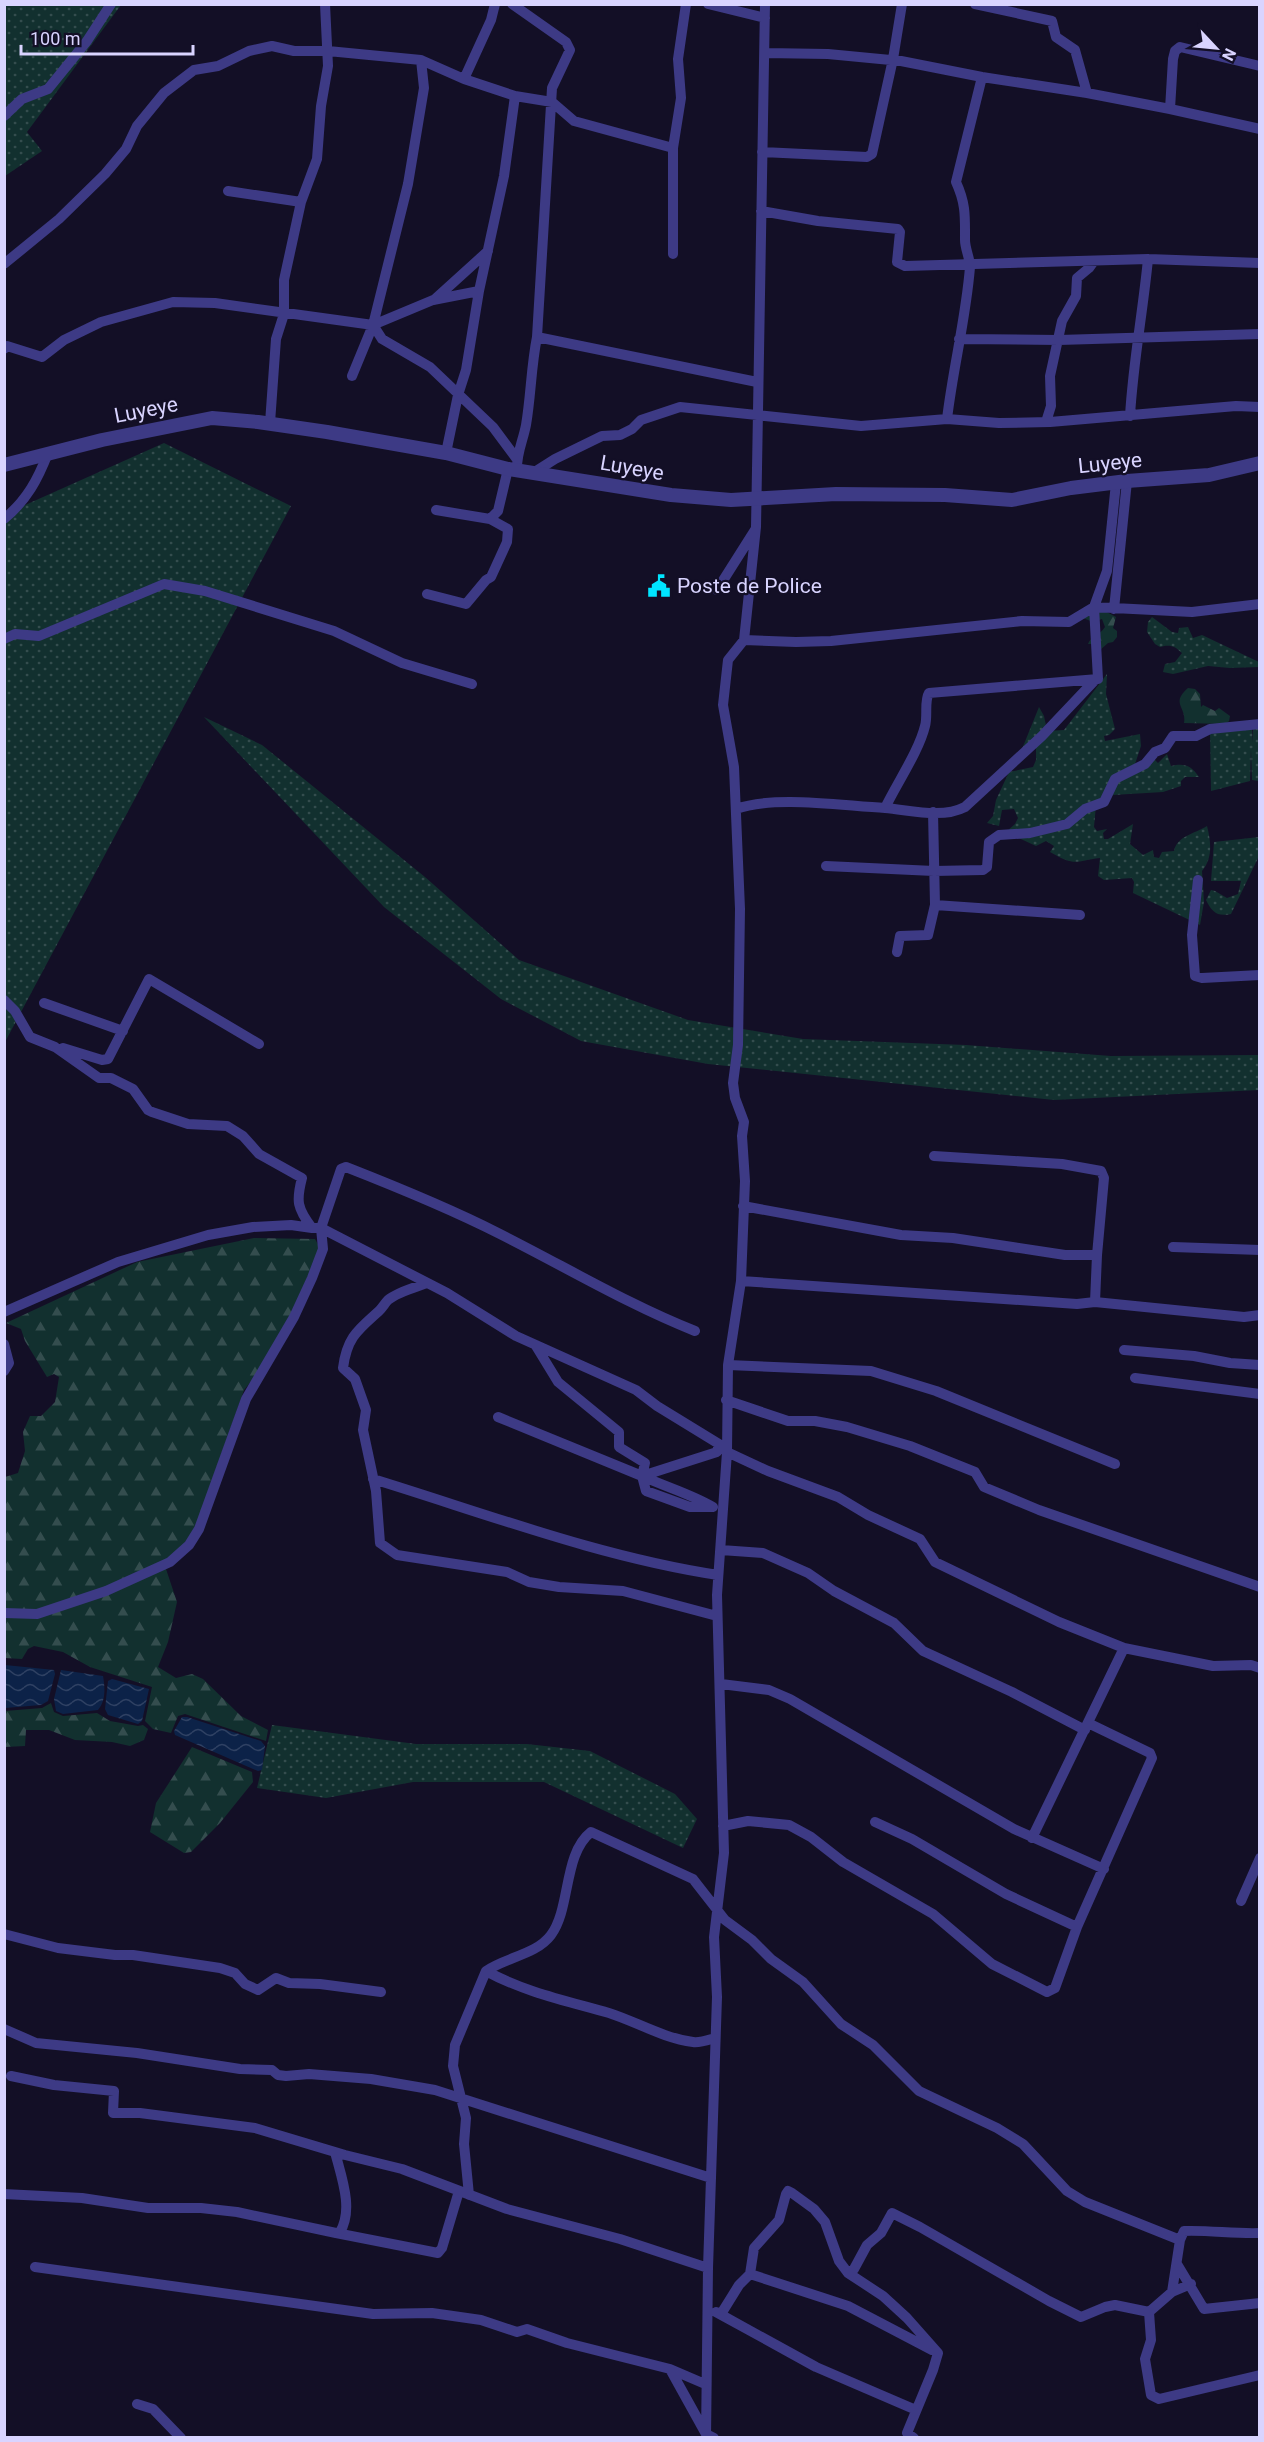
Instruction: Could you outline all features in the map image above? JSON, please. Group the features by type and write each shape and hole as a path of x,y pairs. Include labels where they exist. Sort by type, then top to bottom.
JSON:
{"street":[{"path":"4,116 22,99 48,89 87,41 111,4"},
{"path":"270,423 276,339 284,314 284,279 302,202 317,159 328,51 325,4"},
{"path":"464,80 491,20 495,4"},
{"path":"490,519 498,511 526,425 531,367 537,338 552,88 569,46 512,4"},
{"path":"673,254 673,148 681,98 678,59 686,4"},
{"path":"708,4 765,18"},
{"path":"709,2436 705,2384 717,1997 714,1937 719,1913 724,1853 717,1616 718,1575 723,1516 723,1448 728,1365 741,1281 745,1181 742,1136 744,1122 735,1098 733,1083 738,1045 740,957 736,809 734,767 723,705 728,660 744,639 756,527 765,4"},
{"path":"762,152 870,156 874,152 902,4"},
{"path":"975,4 1052,21 1056,37 1075,50 1087,93"},
{"path":"1031,4 1039,17"},
{"path":"4,264 59,219 105,174 126,149 137,126 164,93 194,70 218,66 249,51 272,46 294,51 328,51 421,60 464,80 515,96 552,102 574,121 673,148"},
{"path":"1170,109 1173,59 1175,51 1180,47 1260,66"},
{"path":"765,53 828,54 893,59 981,77 1087,93 1260,129"},
{"path":"352,376 373,326 408,184 418,135 424,88 421,60"},
{"path":"947,419 970,265 965,243 964,198 956,182 981,77"},
{"path":"446,453 458,395 466,370 479,291 504,176 515,96"},
{"path":"228,191 302,202"},
{"path":"761,211 818,221 898,230 900,232 897,262 905,266 1148,259 1260,263"},
{"path":"434,300 488,251"},
{"path":"1130,416 1133,366 1140,337 1148,259"},
{"path":"1046,422 1052,406 1050,376 1064,314 1076,296 1077,278 1094,261"},
{"path":"4,349 7,346 42,357 64,340 101,322 173,302 215,303 373,326 434,300 479,291"},
{"path":"373,326 382,339 430,367 493,428 514,466"},
{"path":"959,339 1059,340 1260,334"},
{"path":"537,338 757,382"},
{"path":"533,473 555,459 602,436 627,433 641,420 656,413 680,407 757,413 861,426 947,419 999,423 1046,422 1236,406 1260,407"},
{"name":"Luyeye","path":"4,465 102,440 212,418 270,423 446,453 514,466 533,473 671,495 731,500 836,494 945,495 1012,500 1071,488 1209,475 1248,464 1260,464"},
{"path":"4,519 37,482 48,453"},
{"path":"736,809 748,805 798,803 933,812 952,812 966,807 1042,736 1096,679 1099,672 1094,608 1107,570 1122,482"},
{"path":"1114,609 1122,482"},
{"path":"427,594 466,604 491,577 507,542 508,530 490,519 436,510"},
{"path":"717,590 756,527"},
{"path":"4,639 15,634 39,636 164,584 205,591 334,630 402,663 472,684"},
{"path":"744,639 796,642 831,641 1022,621 1069,622 1094,608 1191,612 1260,604"},
{"path":"885,808 923,733 927,719 929,693 1096,679"},
{"path":"826,866 934,871 983,870 987,867 989,842 993,838 999,835 1030,833 1074,820 1085,809 1104,802 1115,779 1145,764 1157,750 1165,748 1173,736 1197,736 1210,729 1260,724"},
{"path":"897,952 900,936 928,935 935,905 933,812"},
{"path":"1198,880 1192,935 1195,976 1202,978 1260,975"},
{"path":"935,905 1080,915"},
{"path":"4,1000 15,1011 27,1035 55,1047 106,1061 111,1057 147,980 150,979 259,1044"},
{"path":"44,1003 123,1031"},
{"path":"55,1047 99,1078 111,1078 132,1089 152,1112 188,1124 227,1126 243,1136 259,1154 302,1178 297,1197 304,1218 316,1228 427,1283 516,1336 636,1390 723,1448 768,1471 838,1497 868,1515 920,1539 935,1562 1041,1613 1124,1648 1213,1666 1251,1665 1260,1668"},
{"path":"934,1156 1062,1164 1101,1171 1104,1178 1095,1302"},
{"path":"4,1613 37,1614 106,1591 170,1562 189,1545 199,1529 246,1399 294,1317 312,1278 323,1249 316,1228 341,1169 346,1167 479,1223 647,1312 695,1331"},
{"path":"743,1206 901,1235 953,1238 1065,1255 1097,1255"},
{"path":"4,1312 118,1262 208,1235 253,1227 291,1225 316,1228"},
{"path":"1173,1247 1260,1250"},
{"path":"741,1281 1055,1303 1095,1302 1244,1317 1260,1315"},
{"path":"427,1283 388,1299 381,1310 360,1327 345,1353 343,1368 355,1379 366,1410 363,1430 373,1479 380,1543 397,1555 507,1572 529,1582 559,1587 623,1592 717,1616"},
{"path":"4,1344 9,1363 4,1371"},
{"path":"535,1345 558,1382 619,1432 619,1447 645,1463 642,1476"},
{"path":"1124,1350 1260,1365"},
{"path":"728,1365 872,1371 936,1391 1115,1464"},
{"path":"1135,1378 1260,1394"},
{"path":"726,1400 788,1421 815,1420 847,1427 946,1459 975,1472 984,1487 1039,1510 1260,1587"},
{"path":"498,1418 674,1490 694,1496 723,1516"},
{"path":"642,1476 717,1452 723,1448"},
{"path":"373,1479 575,1543 654,1563 718,1575"},
{"path":"721,1550 763,1553 808,1573 834,1591 894,1623 923,1651 1086,1727 1150,1753 1152,1758 1077,1927 1055,1988 1047,1992 992,1964 933,1914 843,1862 811,1837 789,1824 748,1821 723,1826"},
{"path":"1032,1838 1124,1648"},
{"path":"720,1684 769,1690 790,1699 1032,1838 1104,1869"},
{"path":"875,1822 912,1839 1006,1894 1077,1927"},
{"path":"4,2194 82,2198 148,2208 201,2208 237,2212 438,2253 464,2193 466,2118 453,2066 455,2045 486,1971 496,1964 541,1946 551,1935 559,1916 578,1851 591,1832 693,1879 729,1924 753,1940 771,1959 803,1982 841,2024 873,2045 919,2091 997,2128 1023,2144 1067,2191 1085,2202 1180,2240"},
{"path":"1241,1901 1260,1858"},
{"path":"4,1934 58,1948 133,1955 220,1968 235,1973 245,1984 258,1990 276,1978 290,1983 320,1984 381,1992"},
{"path":"486,1971 507,1982 611,2014 690,2042 697,2043 715,2038"},
{"path":"4,2030 36,2043 137,2053 240,2069 272,2070 278,2075 286,2076 309,2074 372,2079 435,2090 711,2178"},
{"path":"11,2076 54,2085 114,2091 113,2114 140,2113 255,2128 412,2172 518,2212 650,2248 708,2268"},
{"path":"335,2152 346,2202 344,2224 340,2232 336,2233"},
{"path":"721,2314 739,2285 750,2274 754,2248 779,2220 784,2199 789,2192 814,2209 825,2222 839,2261 848,2273 883,2296 924,2336 938,2355 908,2433 914,2438"},
{"path":"848,2273 854,2269 867,2245 881,2233 892,2213 1081,2318 1114,2305 1149,2312"},
{"path":"1172,2292 1180,2240 1184,2231 1203,2230 1229,2234 1260,2233"},
{"path":"1177,2264 1191,2284 1202,2306 1208,2310 1260,2303"},
{"path":"35,2267 373,2314 432,2313 471,2318 517,2332 527,2329 567,2343 670,2369 705,2384"},
{"path":"750,2274 848,2306 933,2350"},
{"path":"1149,2312 1172,2292 1191,2284"},
{"path":"707,2308 816,2367 916,2410"},
{"path":"1149,2312 1151,2340 1145,2359 1151,2395 1154,2398 1260,2375"},
{"path":"670,2369 709,2436"},
{"path":"137,2404 153,2409 181,2438"}],"green space":[{"path":"5,5 121,5 27,132 42,151 5,176"},
{"path":"164,443 291,506 5,1042 5,514"},
{"path":"1103,610 1116,617 1113,628 1117,631 1117,637 1100,650 1097,644 1088,644 1105,627 1102,619 1093,622 1083,618"},
{"path":"1152,617 1172,632 1178,633 1179,628 1188,627 1193,638 1202,635 1259,662 1259,667 1208,666 1173,674 1163,672 1165,664 1175,662 1182,653 1172,646 1160,647 1155,644 1147,632 1148,622"},
{"path":"1107,674 1106,694 1115,729 1109,735 1104,736 1105,741 1140,734 1141,746 1135,764 1153,758 1158,763 1167,754 1171,766 1187,766 1199,777 1185,777 1181,781 1181,786 1163,792 1113,795 1096,805 1094,827 1097,831 1107,829 1103,833 1104,839 1108,839 1133,824 1130,844 1143,855 1153,850 1154,857 1159,858 1162,852 1174,851 1182,839 1207,826 1210,850 1208,861 1202,871 1204,902 1200,925 1133,893 1132,878 1104,880 1098,876 1100,858 1071,861 1050,852 1054,846 1046,841 1036,846 1006,832 1018,818 1014,809 1002,810 999,826 987,823 993,816 996,800 1009,772 1033,767 1036,760 1036,747 1022,749 1039,707 1044,716 1047,731 1064,730"},
{"path":"1188,688 1195,689 1200,694 1201,707 1203,705 1215,711 1219,708 1230,716 1229,721 1225,724 1184,723 1180,698"},
{"path":"204,717 262,745 425,877 519,960 688,1020 803,1039 966,1045 1111,1056 1259,1055 1259,1090 1054,1100 708,1064 581,1041 501,999 384,907"},
{"path":"1253,728 1259,728 1259,781 1252,780 1251,749 1250,781 1211,791 1210,731 1252,729 1252,743"},
{"path":"1259,837 1259,856 1231,914 1216,913 1206,900 1211,890 1227,898 1238,894 1241,881 1211,881 1214,842"},
{"path":"254,1238 315,1239 322,1252 268,1360 244,1390 195,1528 166,1569 177,1602 168,1642 158,1667 176,1678 192,1674 203,1679 241,1716 268,1730 266,1741 185,1714 178,1716 171,1733 153,1729 145,1721 152,1687 90,1667 63,1652 34,1646 28,1649 22,1659 5,1658 5,1477 18,1473 25,1451 23,1432 30,1416 41,1416 55,1402 59,1377 54,1374 47,1377 25,1341 21,1329 6,1323 137,1262"},
{"path":"51,1703 54,1712 63,1716 97,1713 110,1721 143,1725 148,1729 144,1740 130,1746 112,1742 75,1740 49,1730 26,1730 25,1746 5,1747 5,1711 42,1708"},
{"path":"272,1725 416,1744 527,1744 590,1751 675,1794 697,1819 683,1848 544,1782 413,1782 326,1798 257,1788"},
{"path":"192,1747 252,1772 253,1782 220,1823 191,1852 184,1853 150,1832 156,1803"}],"water":[{"path":"5,1665 54,1670 48,1701 41,1705 5,1708"},
{"path":"61,1670 103,1676 104,1698 98,1710 63,1714 56,1711 54,1699"},
{"path":"112,1679 149,1689 142,1721 138,1724 108,1715 105,1709 108,1681"},
{"path":"182,1717 261,1741 265,1746 262,1770 258,1771 175,1735 174,1731"}],"place":[{"name":"Poste de Police","path":"659,586"}]}
